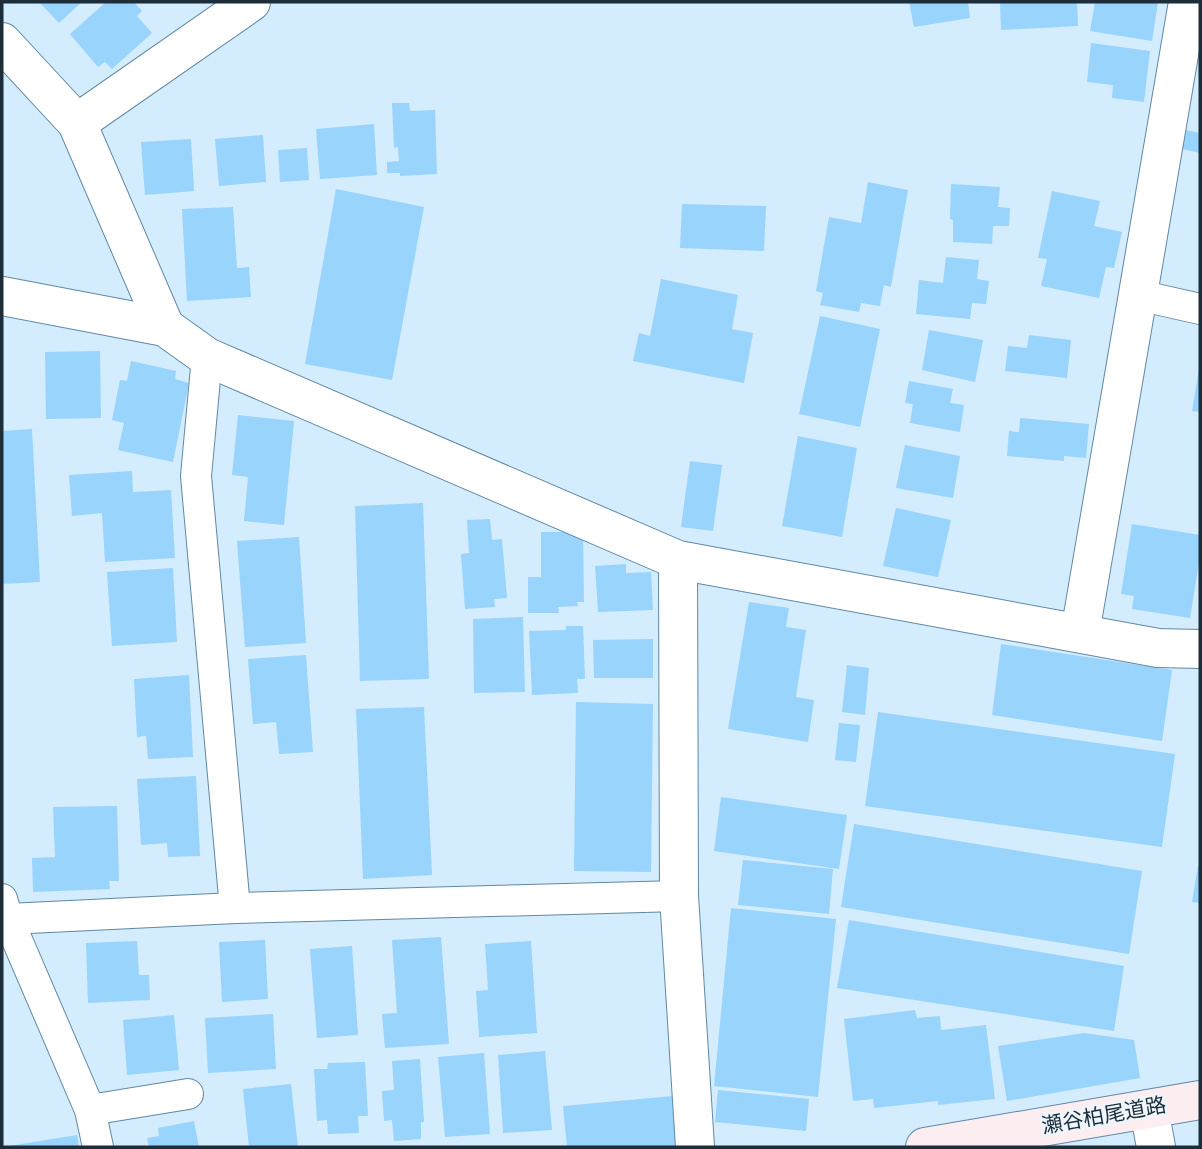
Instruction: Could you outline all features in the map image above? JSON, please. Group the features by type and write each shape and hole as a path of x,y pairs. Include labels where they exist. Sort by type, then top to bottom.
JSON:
{"main road":[{"name":"瀬谷柏尾道路","path":"925,1147 1200,1100"}],"street":[{"path":"77,123 251,2"},
{"path":"1080,633 1188,2"},
{"path":"2,42 77,123 165,327"},
{"path":"2,296 165,327 207,357 678,561 1158,648 1200,649"},
{"path":"678,561 679,896 695,1147"},
{"path":"1149,1109 1156,1147"}],"lane":[{"path":"1138,295 1200,309"},
{"path":"207,357 196,476 235,908"},
{"path":"98,1147 90,1110 5,909 235,908 679,896"},
{"path":"90,1110 188,1094"}],"building":[{"path":"39,2 82,2 59,23"},
{"path":"106,2 134,2 142,11 137,16 152,33 112,69 105,62 98,67 70,34"},
{"path":"909,2 968,2 970,18 914,27"},
{"path":"1000,2 1077,2 1078,26 1001,30"},
{"path":"1095,2 1158,2 1152,41 1090,31"},
{"path":"1091,43 1150,51 1144,102 1112,98 1113,85 1087,82"},
{"path":"392,103 409,103 410,111 435,110 437,174 400,176 400,173 387,173 387,162 399,161 398,147 394,148"},
{"path":"374,124 377,175 320,179 316,129"},
{"path":"1186,130 1200,133 1200,153 1182,149"},
{"path":"263,135 266,182 219,186 215,139"},
{"path":"191,139 194,191 145,195 141,142"},
{"path":"307,148 309,180 280,182 278,150"},
{"path":"868,182 908,190 891,287 884,285 880,306 861,303 859,312 820,305 823,293 816,291 829,217 861,223"},
{"path":"951,184 1000,187 998,207 1010,208 1009,226 993,226 992,244 953,242 953,220 950,219"},
{"path":"336,189 424,207 392,380 305,364"},
{"path":"1052,191 1100,201 1094,226 1122,232 1114,268 1106,267 1099,298 1041,286 1047,259 1038,258"},
{"path":"682,204 766,206 764,251 680,248"},
{"path":"233,207 237,268 249,267 251,297 187,301 182,209"},
{"path":"946,257 979,260 977,279 989,281 986,304 972,303 970,319 916,314 919,280 943,283"},
{"path":"661,279 738,295 732,329 753,333 744,383 633,361 639,333 650,336"},
{"path":"820,316 880,329 860,427 799,414"},
{"path":"929,330 983,340 975,382 922,370"},
{"path":"1029,335 1071,340 1067,378 1005,371 1008,346 1027,348"},
{"path":"100,351 101,418 46,419 45,352"},
{"path":"131,361 176,371 175,379 189,383 173,462 118,450 124,423 112,420 120,380 127,381"},
{"path":"1200,369 1200,412 1192,411"},
{"path":"909,381 953,389 950,403 964,405 960,432 910,423 913,404 905,403"},
{"path":"238,415 294,421 284,525 244,521 248,477 232,475"},
{"path":"1020,418 1089,424 1086,458 1064,456 1064,461 1007,456 1009,431 1019,432"},
{"path":"32,429 40,582 2,584 2,431"},
{"path":"798,436 857,448 842,537 782,526"},
{"path":"905,445 960,456 953,498 896,488"},
{"path":"690,461 722,465 713,531 681,527"},
{"path":"132,471 133,492 171,490 175,558 105,562 102,513 72,516 69,475"},
{"path":"423,503 429,679 360,681 355,506"},
{"path":"896,508 951,520 938,577 883,566"},
{"path":"490,519 492,540 502,539 507,598 494,599 495,607 465,609 461,554 469,553 467,520"},
{"path":"1132,524 1200,535 1200,557 1190,618 1132,609 1134,596 1121,594"},
{"path":"541,532 583,532 584,602 577,602 578,606 558,607 559,613 528,613 528,577 541,577"},
{"path":"299,537 306,643 245,647 237,541"},
{"path":"626,564 626,573 651,572 653,610 598,612 595,566"},
{"path":"173,568 177,642 112,646 107,572"},
{"path":"749,602 789,608 786,627 806,630 796,697 814,700 808,742 728,729"},
{"path":"523,617 525,692 474,693 473,619"},
{"path":"566,626 583,626 585,679 577,679 578,693 532,695 529,631 566,630"},
{"path":"653,639 653,678 594,678 593,640"},
{"path":"1001,644 1172,670 1162,741 992,715"},
{"path":"306,655 313,752 279,754 276,722 253,724 248,659"},
{"path":"847,665 869,668 865,715 842,712"},
{"path":"189,675 193,757 148,759 146,736 137,737 134,679"},
{"path":"576,702 653,704 651,872 574,871"},
{"path":"424,707 432,875 363,879 356,709"},
{"path":"878,712 1175,754 1162,847 865,806"},
{"path":"839,723 860,725 856,762 835,760"},
{"path":"196,776 200,856 168,857 167,843 141,845 137,779"},
{"path":"721,797 847,815 839,869 714,851"},
{"path":"117,806 119,881 109,881 110,889 33,892 32,858 55,857 53,807"},
{"path":"854,824 1142,871 1129,954 841,907"},
{"path":"743,860 833,869 829,914 738,905"},
{"path":"1200,866 1200,903 1192,902"},
{"path":"731,908 836,919 818,1097 714,1086"},
{"path":"849,920 1124,966 1114,1031 837,988"},
{"path":"441,937 449,1044 385,1048 382,1014 397,1013 392,940"},
{"path":"265,940 268,999 222,1002 219,942"},
{"path":"137,941 139,975 149,975 150,1000 88,1003 86,943"},
{"path":"531,941 537,1033 479,1037 476,991 488,990 485,944"},
{"path":"352,946 358,1035 317,1038 310,949"},
{"path":"915,1010 917,1018 940,1016 941,1030 986,1025 995,1099 938,1105 938,1101 874,1108 873,1099 853,1101 844,1019"},
{"path":"273,1014 276,1069 208,1073 205,1018"},
{"path":"174,1015 179,1070 127,1075 123,1020"},
{"path":"1084,1033 1134,1040 1140,1078 1007,1101 998,1046"},
{"path":"545,1051 552,1130 503,1133 498,1055"},
{"path":"484,1053 490,1134 445,1137 438,1057"},
{"path":"420,1059 424,1122 421,1122 421,1139 394,1141 392,1120 384,1121 382,1091 394,1090 392,1061"},
{"path":"365,1062 368,1116 358,1116 359,1133 328,1134 327,1120 317,1121 314,1069 327,1069 328,1063"},
{"path":"291,1084 298,1147 249,1147 243,1089"},
{"path":"718,1090 809,1099 806,1131 715,1122"},
{"path":"673,1096 677,1147 567,1147 563,1106"},
{"path":"194,1121 199,1147 149,1147 147,1138 159,1136 158,1128"},
{"path":"77,1135 79,1147 9,1147 9,1146"}]}
